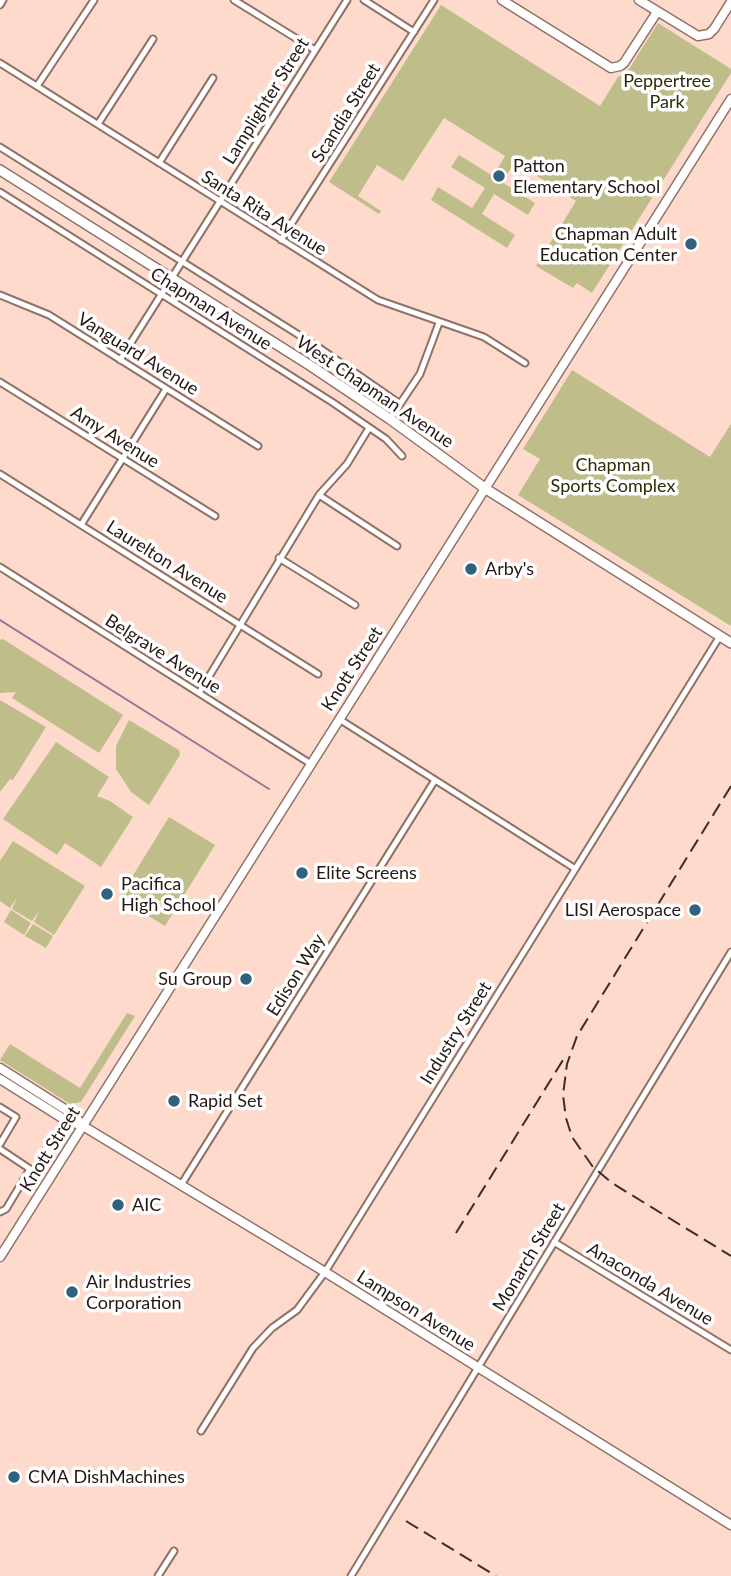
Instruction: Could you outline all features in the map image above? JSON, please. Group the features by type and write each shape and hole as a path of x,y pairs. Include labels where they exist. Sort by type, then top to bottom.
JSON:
{"main road":[{"path":"502,0 611,68 624,63 657,12"},
{"path":"639,0 698,36 704,36 714,29 731,2"},
{"name":"Knott Street","path":"0,1257 731,99"},
{"name":"West Chapman Avenue","path":"0,170 390,419 486,489 731,643"},
{"name":"Lampson Avenue","path":"0,1068 3,1081 71,1113 83,1126 325,1272 731,1525"}],"street":[{"path":"0,5 3,0"},
{"path":"37,86 94,0"},
{"path":"234,0 315,50"},
{"name":"Lamplighter Street","path":"120,360 347,0"},
{"path":"364,0 414,32"},
{"name":"Scandia Street","path":"281,240 435,0"},
{"path":"98,124 152,39"},
{"name":"Santa Rita Avenue","path":"0,63 377,300 484,337 525,363"},
{"path":"159,163 213,78"},
{"name":"Chapman Avenue","path":"0,147 318,347 400,404"},
{"name":"Chapman Avenue","path":"0,192 332,402 386,439 402,456"},
{"name":"Vanguard Avenue","path":"0,295 49,315 258,446"},
{"path":"390,419 420,374 439,323"},
{"name":"Amy Avenue","path":"0,382 215,516"},
{"path":"81,525 166,388"},
{"path":"200,693 318,495 347,464 369,428"},
{"name":"Laurelton Avenue","path":"0,474 318,674"},
{"path":"318,495 397,546"},
{"path":"279,558 355,605"},
{"name":"Belgrave Avenue","path":"0,567 311,764"},
{"name":"Industry Street","path":"201,1432 253,1349 272,1328 297,1310 325,1272 720,636"},
{"path":"339,719 574,868"},
{"name":"Edison Way","path":"181,1185 435,780"},
{"name":"Monarch Street","path":"351,1576 731,953"},
{"path":"0,1107 16,1117 0,1147 30,1169 6,1209 0,1212"},
{"name":"Anaconda Avenue","path":"554,1242 731,1350"},
{"path":"158,1576 174,1551"}],"green space":[{"name":"Peppertree Park","path":"441,5 600,106 618,77 629,69 658,23 731,69 731,73 592,293 577,283 573,288 536,266 576,201 515,162 502,182 535,203 528,215 494,194 482,214 515,235 507,248 431,200 438,187 472,208 485,188 451,167 459,155 493,176 505,156 444,118 403,181 377,165 358,196 381,211 379,214 329,182"},
{"name":"Chapman Sports Complex","path":"572,370 710,457 731,424 731,626 518,495 540,459 523,449"},
{"path":"3,639 123,715 99,753 12,698 16,692 0,693 0,640"},
{"path":"0,700 46,727 13,780 10,779 0,792"},
{"path":"129,720 179,750 180,755 149,805 131,792 116,769 116,746"},
{"path":"56,742 109,777 97,796 110,801 133,817 101,867 65,843 57,855 3,819"},
{"path":"169,817 215,845 165,926 119,898"},
{"path":"13,841 85,886 54,935 34,922 39,911 32,921 12,909 17,898 10,908 0,901 0,861"},
{"path":"11,910 31,923 24,935 4,922"},
{"path":"33,924 53,936 46,948 25,936"},
{"path":"127,1013 135,1016 81,1102 70,1104 0,1060 10,1044 80,1088"}],"waterway":[{"path":"0,620 269,789"}],"railway":[{"path":"731,786 577,1036 567,1064 563,1095 572,1137 593,1167 612,1183 731,1256"},
{"path":"456,1233 563,1060"},
{"path":"406,1521 496,1576"}],"place":[{"name":"Patton Elementary School","path":"499,176"},
{"name":"Chapman Adult Education Center","path":"691,244"},
{"name":"Arby's","path":"471,569"},
{"name":"Elite Screens","path":"302,873"},
{"name":"Pacifica High School","path":"107,894"},
{"name":"LISI Aerospace","path":"695,910"},
{"name":"Su Group","path":"246,979"},
{"name":"Rapid Set","path":"174,1101"},
{"name":"AIC","path":"118,1205"},
{"name":"Air Industries Corporation","path":"72,1292"},
{"name":"CMA DishMachines","path":"14,1477"}]}
